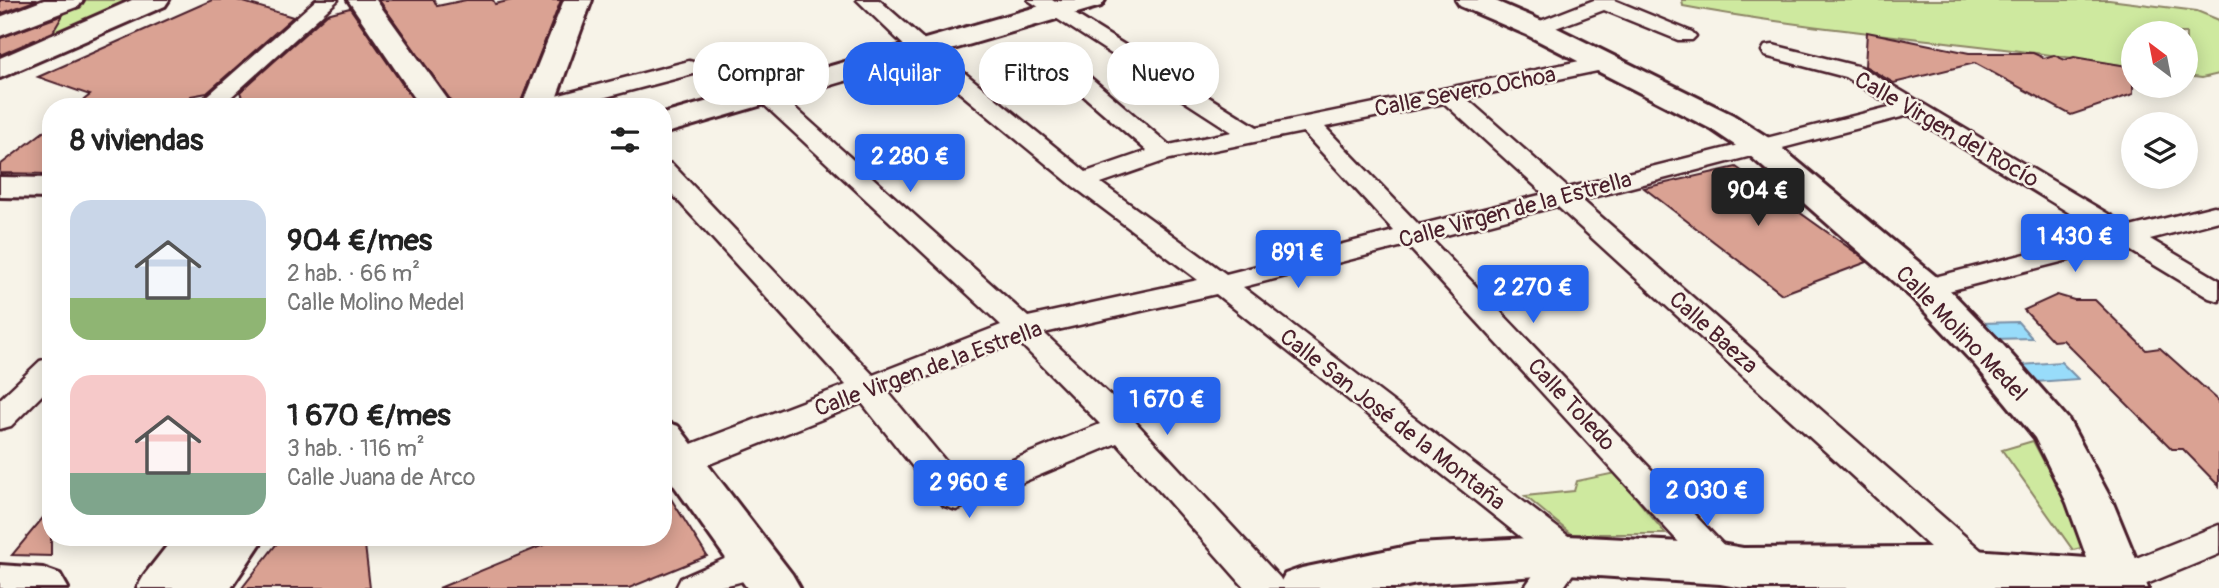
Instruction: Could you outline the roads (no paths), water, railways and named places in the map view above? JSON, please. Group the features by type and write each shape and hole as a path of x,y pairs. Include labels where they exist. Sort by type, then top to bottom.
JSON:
{"street":[{"path":"0,27 69,0"},
{"path":"0,69 155,0"},
{"path":"216,98 328,0"},
{"path":"362,0 431,98"},
{"path":"542,98 578,0"},
{"name":"Calle San José de la Montaña","path":"867,0 912,42"},
{"path":"943,42 1047,5 1091,0"},
{"name":"Calle Molino Medel","path":"1470,0 1537,29 1722,122 1759,147 1925,288 1989,355 2053,430 2090,503 2121,584"},
{"path":"1537,29 1604,3 1685,36"},
{"path":"1047,5 1252,134"},
{"name":"Calle Virgen del Rocío","path":"1773,51 1853,72 2219,292"},
{"name":"Calle Severo Ochoa","path":"1082,181 1164,153 1604,63"},
{"path":"574,98 689,68"},
{"name":"Calle San José de la Montaña","path":"965,86 1082,181 1221,284 1555,571"},
{"path":"1093,92 1164,153"},
{"name":"Calle Baeza","path":"1448,94 1979,570"},
{"path":"672,121 728,105"},
{"path":"778,105 1022,328 1122,428 1267,588"},
{"name":"Calle Virgen de la Estrella","path":"672,449 868,389 1022,328 1221,284 1416,236 1562,196 1914,107"},
{"name":"Calle Toledo","path":"1308,123 1720,564"},
{"path":"672,179 868,389 956,497 1122,428"},
{"path":"4,191 42,189"},
{"path":"1925,288 2214,214"},
{"path":"0,418 42,377"},
{"path":"672,449 765,574 694,588"},
{"path":"1302,588 1417,564 1555,571 1720,564 1849,578 1930,567 2121,584 2219,539"},
{"path":"162,588 195,546"},
{"path":"203,588 234,546"},
{"path":"0,585 43,588"}],"water":[{"path":"2018,322 2032,338 1995,339 1982,323"},
{"path":"2061,362 2078,379 2036,382 2020,365"}]}
